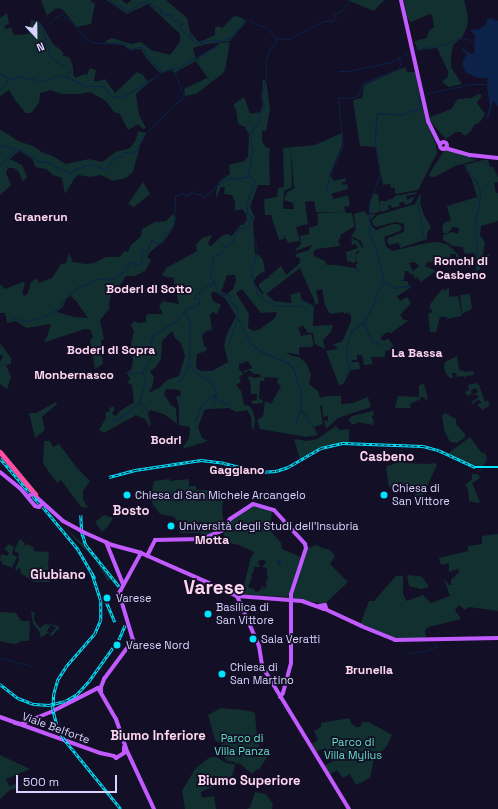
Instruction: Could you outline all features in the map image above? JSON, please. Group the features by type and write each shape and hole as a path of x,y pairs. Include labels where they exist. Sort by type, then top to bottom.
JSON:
{"highway":[{"path":"0,452 30,488 31,495"}],"main road":[{"path":"401,0 431,129 441,143 440,148 445,146 461,153 478,157 498,158"},
{"path":"0,472 24,494 31,495 41,505 48,507 63,521 81,531 106,542 141,553 209,583 210,586 214,585 217,589 237,596 291,599 323,607 360,626 395,640 498,638"},
{"path":"31,495 36,507 41,505"},
{"path":"147,556 155,540 199,540 222,530 225,524 245,508 252,505 273,509 305,546 291,599 290,665 283,693 280,697"},
{"path":"106,542 123,584"},
{"path":"15,723 21,724 69,704 78,697 97,687 104,679 129,643 132,641 119,592 141,553"},
{"path":"237,596 259,646 262,667 349,809"},
{"path":"97,687 116,719 126,754 132,762 154,809"},
{"name":"Viale Belforte","path":"0,718 106,755 112,755 116,758 126,754"},
{"path":"29,728 24,724 30,720"}],"green space":[{"path":"41,0 90,0 95,4 91,24 77,27 63,10 59,8 55,9 47,16"},
{"path":"106,0 122,0 126,4 132,0 166,0 187,18 190,32 199,42 215,35 215,28 218,26 222,28 234,16 240,17 247,21 230,41 207,44 193,48 196,60 220,43 230,42 225,70 222,74 196,94 185,96 184,89 207,78 209,80 196,61 174,73 172,70 160,73 146,58 141,49 131,50 123,45 109,44 105,41 112,38 131,44 141,42 151,50 170,55 180,42 180,34 148,4 127,14"},
{"path":"347,0 384,0 374,11"},
{"path":"404,0 464,0 468,17 467,27 462,37 453,45 451,56 451,67 462,84 449,87 443,83 443,80 448,77 448,71 437,48 418,50 414,41 427,38 429,31 434,27 432,15 430,14 411,22 409,21"},
{"path":"7,13 9,24 4,26 6,29 11,27 14,35 29,34 31,20 41,23 53,44 64,53 62,55 70,58 75,78 84,74 87,75 90,68 96,70 94,80 96,82 105,79 115,93 137,72 143,75 147,81 154,78 136,94 139,115 146,128 143,129 138,124 128,130 120,114 114,112 106,101 90,92 79,94 61,94 51,90 40,93 39,103 31,113 26,113 9,90 0,96 0,18"},
{"path":"405,67 407,72 415,72 425,119 436,144 437,153 418,190 395,194 395,188 391,188 390,184 383,185 376,147 360,146 353,100 362,98 364,85"},
{"path":"263,80 266,80 270,109 266,131 262,131 262,142 266,147 270,148 270,185 258,185 250,207 255,218 253,222 255,254 259,255 263,260 265,271 258,275 253,282 262,294 264,294 259,287 259,284 267,278 269,279 269,276 281,266 286,275 300,263 300,258 296,257 296,254 309,250 312,245 295,251 301,244 300,236 309,234 309,228 318,225 317,214 319,213 352,213 355,226 340,235 341,238 338,240 340,246 316,249 313,252 314,256 325,261 327,265 355,268 359,272 356,267 356,264 359,263 356,262 356,255 361,250 356,252 355,263 347,261 346,252 358,248 356,244 352,245 351,238 358,241 362,248 363,247 361,241 351,236 356,229 354,214 364,211 367,215 376,214 370,220 372,227 376,230 393,224 398,224 402,227 400,231 384,237 386,246 392,251 438,242 449,245 449,248 451,247 460,257 456,258 456,254 450,254 451,261 428,262 425,266 436,271 421,282 417,277 415,279 412,272 412,276 408,271 405,271 404,280 400,281 407,281 410,288 397,296 400,301 407,297 411,303 400,315 404,320 409,320 391,333 387,332 380,338 384,341 389,339 395,349 385,351 385,357 371,357 373,364 364,365 362,355 357,355 357,360 351,360 352,362 359,362 360,369 351,370 343,384 339,385 326,351 338,349 333,344 342,342 351,321 351,315 348,313 344,314 343,312 330,314 325,305 322,289 316,291 319,303 314,305 315,302 300,268 266,294 274,301 292,303 290,295 300,292 302,300 314,306 313,326 333,325 331,332 323,340 325,349 315,344 313,333 306,332 307,329 305,329 304,326 298,327 301,336 311,334 314,344 312,347 299,347 299,355 286,352 292,356 299,357 306,363 311,374 309,384 318,391 320,398 326,396 341,396 341,404 353,403 368,397 371,407 338,418 326,429 324,420 328,421 328,416 323,417 322,405 320,406 323,424 314,427 318,435 306,437 260,429 257,420 263,416 265,401 271,404 281,386 277,383 278,378 265,377 264,381 260,381 259,399 263,400 262,403 253,404 251,401 257,400 257,394 251,394 250,382 248,378 249,376 254,378 261,377 259,374 254,374 249,370 245,373 244,371 252,368 248,361 240,364 239,361 239,369 244,375 239,377 241,382 236,385 241,391 244,405 249,406 252,409 255,419 254,429 252,428 251,417 247,410 236,412 229,408 207,409 204,411 198,427 202,438 208,441 182,449 189,438 190,427 179,425 179,407 176,397 181,395 180,390 166,389 164,394 171,405 176,408 177,424 164,414 150,410 148,413 151,426 149,426 145,419 136,415 104,433 99,430 106,418 105,413 110,411 109,408 114,406 112,414 116,416 120,411 134,402 132,385 127,383 130,379 127,372 131,370 133,361 131,343 134,332 131,325 134,321 140,323 146,322 146,316 148,314 163,314 159,306 163,301 179,304 177,296 179,290 183,290 183,284 174,284 174,278 162,276 166,268 197,251 196,245 202,238 212,235 208,244 211,246 223,235 228,234 232,236 240,225 243,225 247,220 246,214 242,209 235,211 235,202 232,195 224,194 225,187 221,187 216,198 216,192 219,182 230,174 229,165 244,161 248,157 249,134 245,127 238,124 236,109 233,105 244,97 250,114 260,112 263,104 261,98","holes":["415,262 419,266 412,272 409,263","227,275 235,275 236,281 233,289 227,294 221,292","242,289 261,313 277,312 275,318 260,329 254,331 248,328 249,314 236,293","213,291 225,298 236,316 227,334 224,345 228,362 212,371 201,371 196,368 197,354 206,351 207,348 204,346 202,335 206,331 212,330 210,315 213,312 217,314 221,305 213,301 211,294","172,331 175,338 181,343 185,356 179,376 167,380 159,388 148,393 152,387 154,377 150,371 155,368 161,359 162,341"]},
{"path":"479,94 482,95 477,103 485,114 480,122 474,125 471,131 465,136 461,132 456,132 446,139 428,118 451,109 458,99 471,98"},
{"path":"0,129 18,141 33,146 43,153 51,155 66,164 89,159 102,162 116,152 130,148 136,140 138,131 146,133 140,146 133,172 126,178 113,181 101,175 91,177 78,175 65,194 62,178 53,175 46,169 35,167 32,159 19,151 10,159 22,165 27,177 24,181 22,180 19,172 14,168 8,168 6,173 11,185 0,195"},
{"path":"342,133 342,146 329,176 331,176 334,181 346,178 346,181 342,182 343,185 347,184 348,189 331,194 334,199 348,195 350,206 344,207 346,213 316,212 314,201 305,202 308,224 296,227 300,241 288,243 284,235 284,239 279,240 271,215 265,215 265,199 277,197 278,188 284,187 283,148 315,145","holes":["291,149 294,187 296,187 287,192 284,200 293,203 294,209 283,209 284,191 292,187"]},
{"path":"444,151 450,151 477,160 455,166 434,177 430,177 429,174"},
{"path":"488,160 490,167 493,167 498,177 498,182 494,183 496,193 498,193 498,221 481,226 480,237 482,237 485,243 483,254 484,256 490,254 490,256 484,259 479,270 476,271 476,256 474,253 465,254 463,247 453,246 443,240 443,235 452,232 458,234 459,228 453,227 448,233 443,233 442,227 445,222 451,221 447,206 477,197 472,180 464,165"},
{"path":"143,182 150,194 134,207 128,204"},
{"path":"417,192 416,194 406,196 407,200 415,196 411,203 405,205 404,202 402,202 399,203 400,206 392,208 390,205 388,206 389,210 380,212 380,201 386,201 394,198 394,196"},
{"path":"373,194 378,194 380,208 379,212 369,214 369,204"},
{"path":"420,194 420,203 424,215 431,227 427,233 427,239 400,248 399,243 389,245 387,241 388,238 404,232 404,224 396,222 376,227 373,225 372,220 378,215 415,204"},
{"path":"173,214 176,218 172,230 164,241 150,252 147,257 151,260 145,271 135,276 126,276 114,294 111,294 109,305 110,308 100,320 104,339 101,340 103,364 95,369 90,340 93,338 91,330 85,329 45,342 44,341 47,337 51,324 26,328 16,321 7,323 5,313 0,313 0,284 5,289 23,282 25,283 22,293 25,296 28,293 31,282 37,278 39,283 52,278 61,264 66,263 69,253 73,262 86,264 94,263 106,257 119,257 125,251 128,252 131,245 141,236 142,229 155,222 166,221","holes":["71,296 88,318 74,317 57,312 63,307 66,299"]},
{"path":"449,287 449,297 458,296 462,316 447,319 447,317 440,317 436,332 430,332 428,314 432,312 432,309 429,309 431,303 443,288 445,291"},
{"path":"470,294 472,309 462,314 460,295"},
{"path":"0,343 11,358 11,364 6,365 11,377 7,389 0,384 0,362 3,356 0,354"},
{"path":"457,356 459,370 467,372 473,371 474,375 466,376 465,379 464,376 457,377 456,373 452,373 453,378 450,378 446,374 444,367 445,362"},
{"path":"476,383 479,385 485,402 487,400 490,405 483,410 477,405 481,403 479,399 472,404 471,402 479,397 476,394 467,397 478,392 476,388 471,390 472,393 467,396 465,392 469,390 468,385"},
{"path":"424,384 428,399 425,400 424,397 420,398 420,401 418,400 410,404 411,408 395,408 398,396 419,397 419,385"},
{"path":"56,402 57,404 42,417 45,430 35,438 29,413 36,413"},
{"path":"373,411 373,425 357,422 356,424 351,424 351,422 348,421 352,416"},
{"path":"445,413 456,419 456,424 465,434 465,437 457,443 450,442 444,430 442,416"},
{"path":"336,426 339,430 349,429 349,443 324,446 300,460 294,439 307,441 317,439"},
{"path":"470,437 481,452 486,454 487,460 483,467 467,464 447,454"},
{"path":"44,441 50,441 53,447 59,444 77,468 90,481 83,491 83,499 88,508 81,507 61,480 57,483 43,463"},
{"path":"403,461 404,463 434,463 437,465 420,501 416,500 414,497 419,491 403,485 402,487 389,487 386,469 387,466"},
{"path":"472,474 478,474 480,478 472,483 480,502 477,503 469,501 468,489 465,485 472,479"},
{"path":"170,479 170,481 189,479 189,486 196,486 196,490 207,490 210,494 213,491 216,494 223,496 222,512 224,523 220,530 202,537 201,533 180,533 181,526 174,517 160,514 152,503 151,495 154,481"},
{"path":"252,506 272,510 270,530 281,543 282,549 301,557 289,597 242,594 251,556 254,552 239,545 225,542 223,531 226,524","holes":["260,560 264,560 266,563 262,567 267,568 267,575 269,578 267,577 268,579 266,580 267,588 265,586 263,590 264,587 262,586 261,589 255,592 255,590 248,587 252,577 251,574 253,573 254,567 260,567 258,562"]},
{"path":"104,515 113,518 102,532 95,522"},
{"path":"61,524 83,544 80,536 81,533 87,549 113,579 108,581 95,560"},
{"path":"498,534 498,611 469,607 465,610 459,605 455,610 461,619 429,627 425,630 426,638 395,639 360,625 369,601 374,601 396,576 403,576 403,594 407,601 423,595 431,603 450,596 444,579 449,585 451,585 451,580 459,572 458,569 449,572 449,563 441,565 439,558 468,551 468,546 482,544 482,536"},
{"path":"20,539 25,543 24,545 26,546 27,544 33,547 34,551 49,552 48,569 50,582 35,582 20,573 21,569 18,568 17,571 15,569 19,560 19,554 15,551 15,548"},
{"path":"9,544 14,547 12,554 17,557 12,568 2,564 2,561 0,561 1,554 7,556 9,553 4,549"},
{"path":"317,545 330,550 335,556 330,564 348,582 325,604 292,598 307,548"},
{"path":"407,575 419,576 423,578 429,587 421,589 409,586"},
{"path":"31,611 36,613 34,614 34,620 40,628 45,624 51,625 47,631 50,634 56,628 48,623 60,627 52,636 48,633 41,638 39,631 33,624"},
{"path":"0,612 16,613 21,621 30,621 29,641 20,641 19,643 13,644 0,641"},
{"name":"Parco di Villa Panza","path":"221,708 243,710 253,712 255,714 257,738 260,748 267,757 259,770 257,769 252,774 239,763 237,764 227,761 224,757 226,748 215,740 208,715"},
{"name":"Parco di Villa Mylius","path":"350,718 351,723 356,727 360,727 362,722 369,722 392,735 387,746 374,759 370,778 356,785 350,774 343,778 337,770 329,775 324,766 333,761 325,748 316,752 311,744 318,740 314,731 321,727 321,723"},
{"path":"0,755 30,769 6,779 9,786 15,784 20,787 10,790 0,799"},
{"path":"210,757 217,757 226,763 235,764 233,774 226,781 226,783 219,784 201,792 202,798 214,796 216,809 185,809 182,791 195,769"},
{"path":"255,792 266,794 273,804 272,809 247,809 250,807"}],"water":[{"path":"491,18 498,21 498,106 493,101 489,116 486,119 490,106 487,86 489,78 479,78 466,73 462,63 467,54 462,50 463,48 471,54 474,53 475,36 470,30 480,29 487,23 486,20"}],"waterway":[{"path":"109,0 114,4 121,6 127,12 146,1 149,4 151,2 152,6 160,8 160,12 165,15 171,14 171,19 173,19 173,21 178,19 182,23 179,25 181,29 186,34 192,34 189,37 195,42 201,43 206,40 220,40"},
{"path":"114,421 128,412 139,401 146,380 142,372 150,358 151,341 153,335 177,320 187,308 195,307 200,301 198,298 194,298 194,296 204,287 213,283 210,275 214,255 222,253 225,246 231,243 239,227 245,229 250,225 249,222 252,217 247,214 246,204 255,182 248,172 251,159 249,157 254,150 251,148 250,133 259,121 259,114 264,106 261,97 266,77 265,63 270,48 275,43 277,38 289,39 323,21 333,21 336,18 334,15 344,8 350,0"},
{"path":"49,24 55,17 62,14 72,22 87,40 97,43 124,43 127,48 132,49 142,47 149,59 162,72"},
{"path":"222,40 230,38 246,19"},
{"path":"250,21 258,25 265,26 276,38"},
{"path":"32,22 41,24 51,58 69,69 67,75"},
{"path":"414,50 445,44 459,38 471,40 476,47"},
{"path":"176,103 184,97 175,73 184,64 215,47 220,41"},
{"path":"338,71 349,71 391,62 411,51"},
{"path":"326,190 331,171 343,146 338,98 355,97 359,94 363,83 398,69 400,65 399,57"},
{"path":"0,73 9,79 23,76 25,79 32,78 38,82 60,75 61,77 66,76 86,86 104,86 108,94 121,98 163,72 169,69 181,67"},
{"path":"424,94 472,84 485,84 489,77"},
{"path":"0,89 9,79"},
{"path":"346,377 349,369 346,352 351,332 363,322 371,310 379,288 384,282 375,247 369,232 369,203 380,175 375,144 376,115 379,113 400,115 419,108 418,97 421,95"},
{"path":"148,131 174,105"},
{"path":"37,161 45,161 70,173 75,169 88,165 106,168 116,156 122,157 122,152 131,153 136,150 146,133"},
{"path":"0,145 20,150 36,160"},
{"path":"0,165 15,150"},
{"path":"464,165 476,181 480,190 479,206 475,219 477,255"},
{"path":"67,297 79,286 85,285 96,279 115,279 118,274 124,272 130,262 137,264 141,263 142,251 148,249 151,240 157,244 163,242 164,232 168,232 174,224 175,196 182,193 186,196 193,191 195,194 201,194 203,197 213,190 214,187 231,177 236,179 250,176"},
{"path":"417,201 423,236"},
{"path":"255,239 257,251 251,271 257,293 273,305 301,306"},
{"path":"214,281 217,292 223,295 229,294 230,296 228,299 230,299 237,309 237,317 250,343 260,351 288,363 293,368 301,393 300,410 295,425"},
{"path":"384,282 394,288 412,285"},
{"path":"11,318 27,321 43,317 56,310 65,299"},
{"path":"178,382 186,371 190,353 190,324 185,313"},
{"path":"228,344 237,319"},
{"path":"363,322 372,341 393,347"},
{"path":"188,364 199,376 209,380 214,387 216,392 213,406"},
{"path":"125,373 142,372"},
{"path":"195,421 202,404 211,396 215,395 219,400 229,405"},
{"path":"138,402 144,406 147,411 150,425"},
{"path":"300,410 304,413 313,427"},
{"path":"480,472 486,456"},
{"path":"278,564 279,560"},
{"path":"407,651 412,653 425,651 437,646"},
{"path":"0,658 32,666"}],"railway":[{"path":"109,477 135,470 201,460 224,463 260,472 276,471 288,467 321,448 342,443 423,446 438,450 475,467 498,467"},
{"path":"0,458 29,492"},
{"path":"33,496 39,503"},
{"path":"43,507 78,549 95,578"},
{"path":"81,515 82,532 86,545 119,586"},
{"path":"92,573 101,600 101,620 95,634 67,666 58,680 54,694 53,709 57,725 64,739 121,809"},
{"path":"104,596 115,622"},
{"path":"0,684 18,698 34,704 49,705 65,701 76,695 89,681 119,639 125,625"}],"place":[{"name":"Chiesa di San Michele Arcangelo","path":"127,495"},
{"name":"Chiesa di San Vittore","path":"384,495"},
{"name":"Università degli Studi dell'Insubria","path":"171,526"},
{"name":"Varese","path":"107,598"},
{"name":"Basilica di San Vittore","path":"208,614"},
{"name":"Sala Veratti","path":"253,639"},
{"name":"Varese Nord","path":"117,645"},
{"name":"Chiesa di San Martino","path":"222,674"}],"district":[{"name":"Granerun","path":"41,218"},
{"name":"Ronchi di Casbeno","path":"461,269"},
{"name":"Boderi di Sotto","path":"149,290"},
{"name":"Boderi di Sopra","path":"111,351"},
{"name":"La Bassa","path":"417,354"},
{"name":"Monbernasco","path":"74,376"},
{"name":"Bodri","path":"166,441"},
{"name":"Casbeno","path":"387,457"},
{"name":"Gaggiano","path":"237,471"},
{"name":"Bosto","path":"131,511"},
{"name":"Motta","path":"212,541"},
{"name":"Giubiano","path":"58,575"},
{"name":"Varese","path":"214,588"},
{"name":"Brunella","path":"369,671"},
{"name":"Biumo Inferiore","path":"158,736"},
{"name":"Biumo Superiore","path":"249,781"}]}
